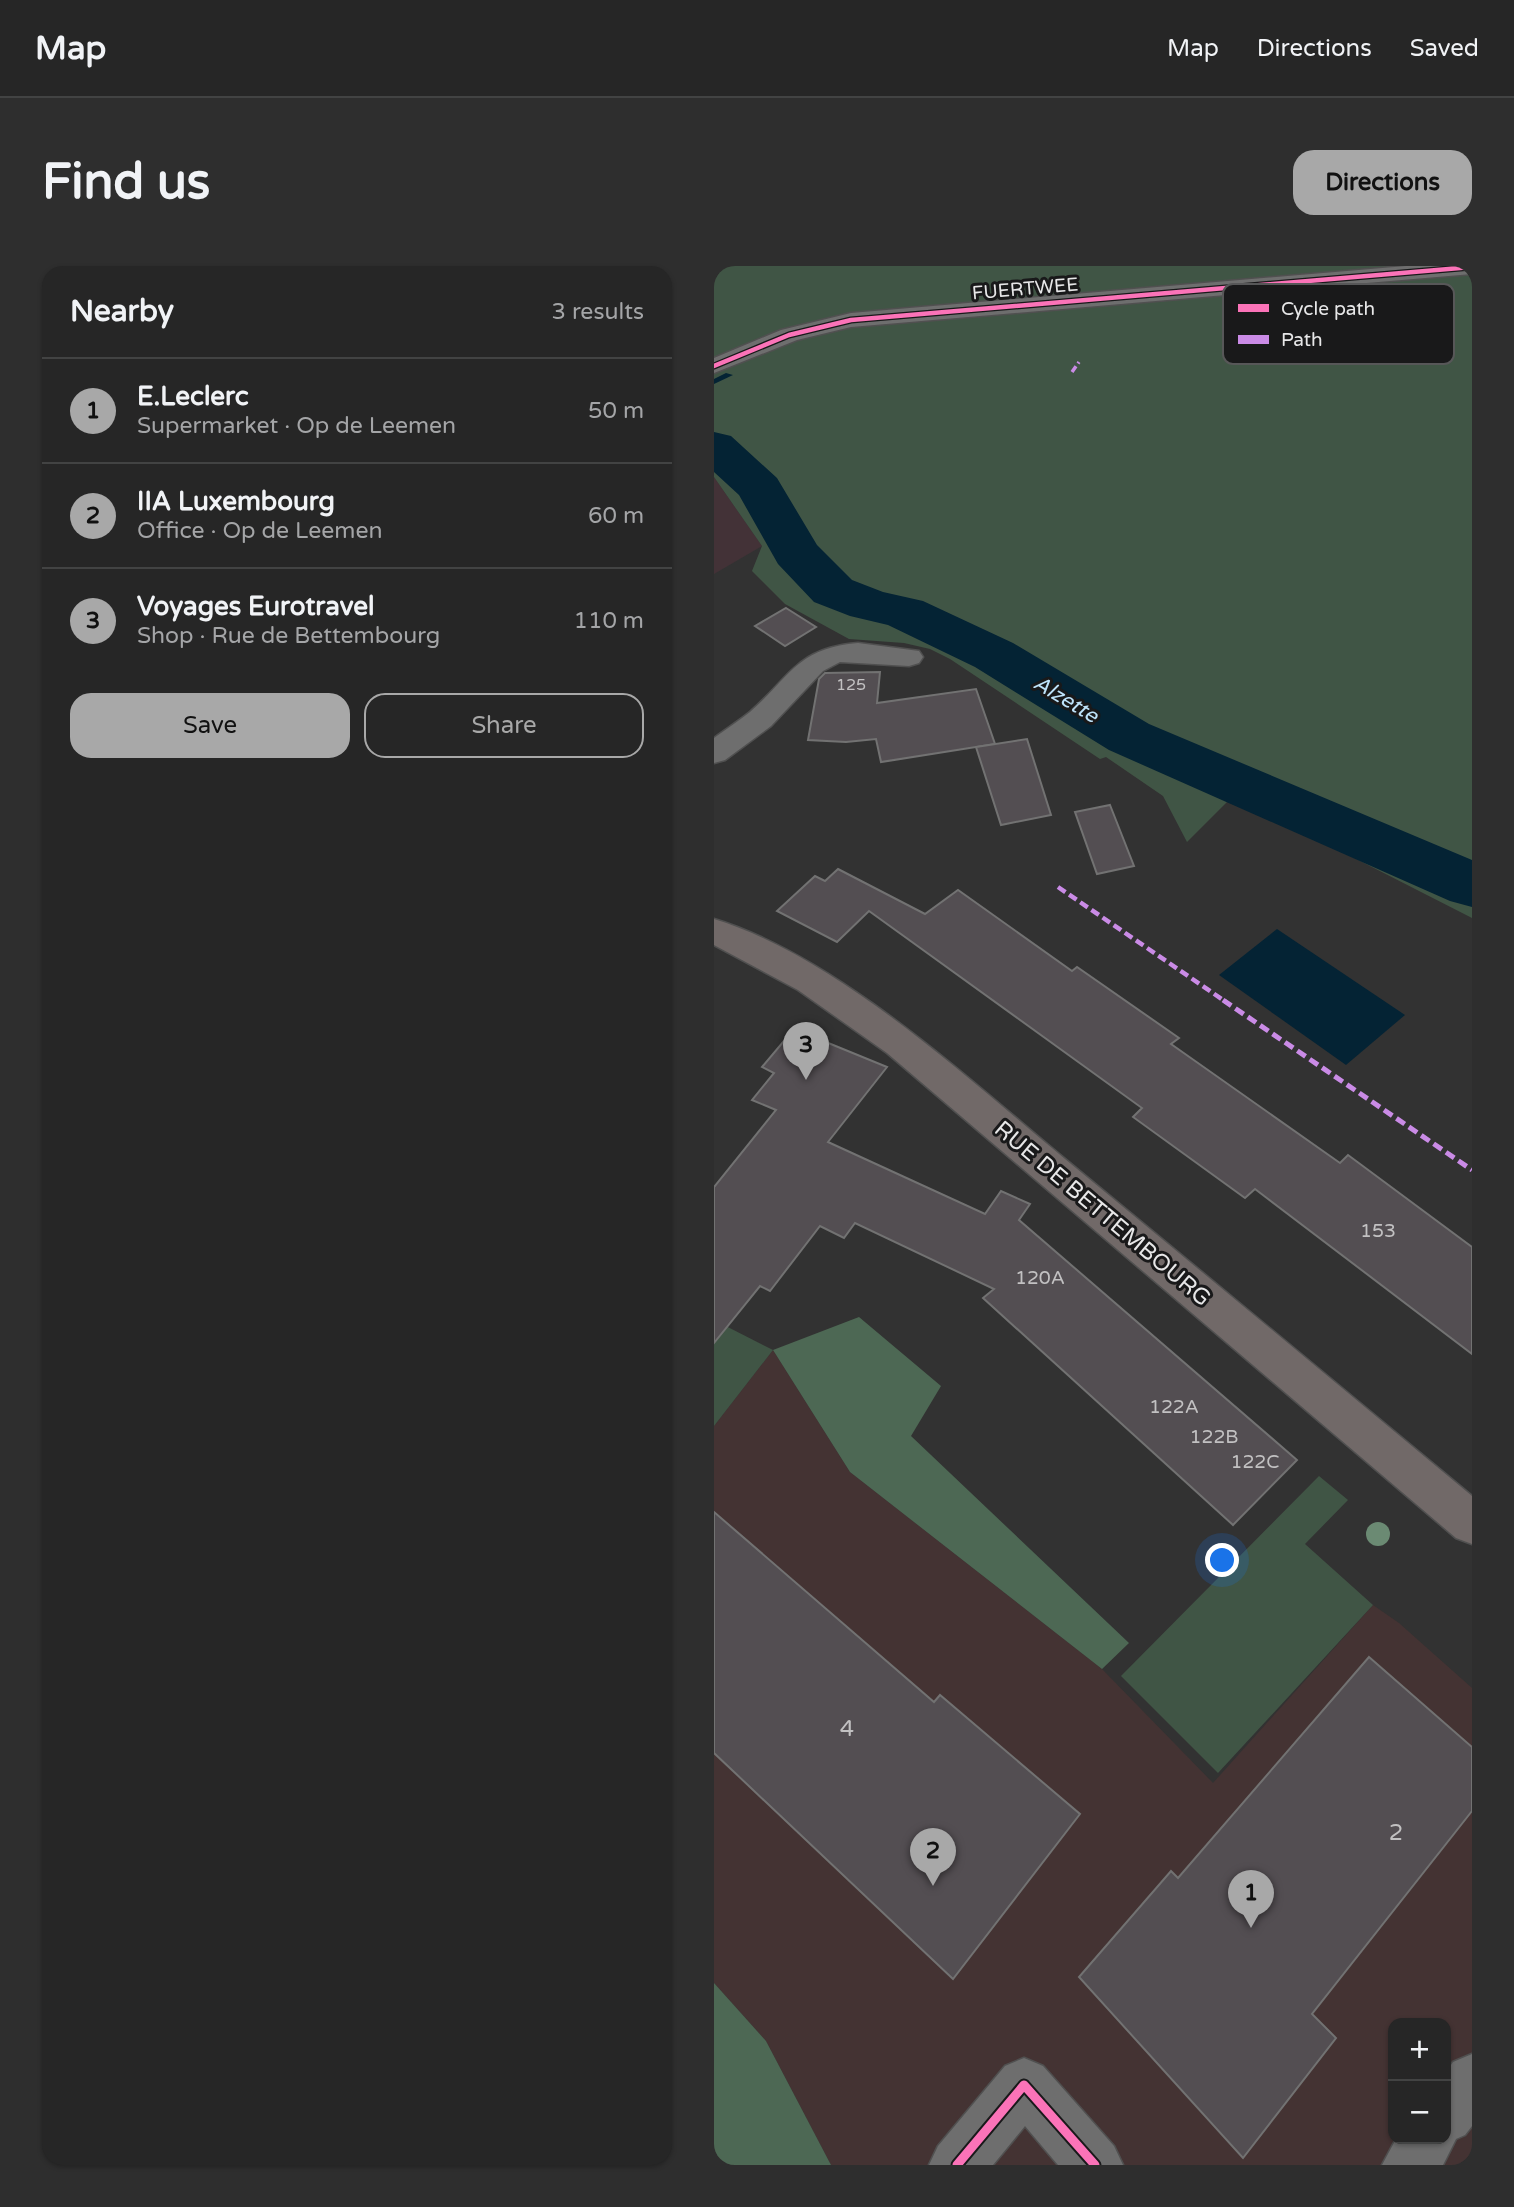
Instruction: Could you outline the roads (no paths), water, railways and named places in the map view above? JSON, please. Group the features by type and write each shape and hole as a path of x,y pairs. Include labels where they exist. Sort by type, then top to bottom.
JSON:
{"main road":[{"name":"RUE DE BETTEMBOURG","path":"714,931 742,942 823,988 900,1043 1472,1523"}],"street":[{"name":"FUERTWEE","path":"1273,284 1472,267"},
{"name":"FUERTWEE","path":"714,366 789,335 851,320 1223,288"},
{"path":"714,753 760,719 813,665 834,654 858,652 909,657"},
{"path":"1451,2109 1472,2081"},
{"path":"957,2165 1024,2085 1095,2165"},
{"path":"1410,2165 1425,2144"}],"water":[{"path":"1277,929 1405,1015 1346,1065 1219,975"}],"waterway":[{"path":"714,382 729,375"},
{"name":"Alzette","path":"714,446 760,488 796,553 833,591 869,605 904,612 994,655 1129,737 1472,885"}],"place":[{"name":"Voyages Eurotravel","path":"806,1080"},
{"name":"IIA Luxembourg","path":"933,1886"},
{"name":"E.Leclerc","path":"1251,1928"}]}
